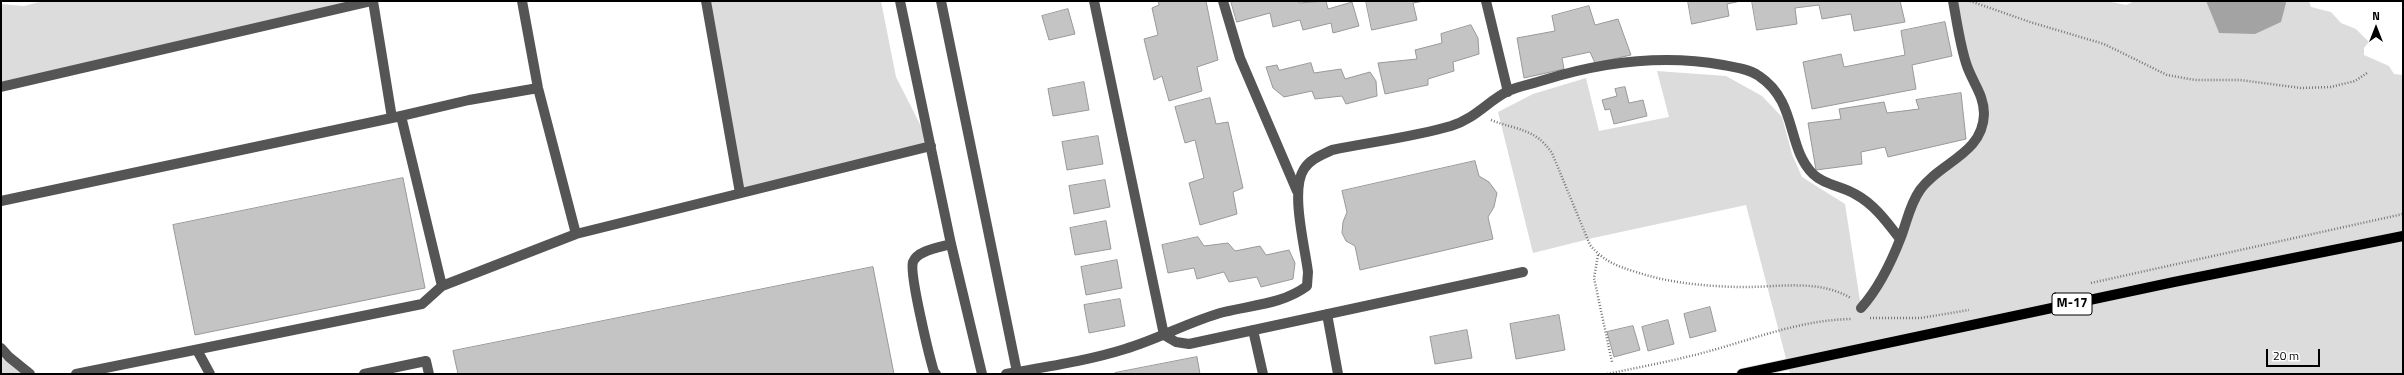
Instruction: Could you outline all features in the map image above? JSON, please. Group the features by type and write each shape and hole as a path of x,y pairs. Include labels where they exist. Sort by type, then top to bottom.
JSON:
{"main road":[{"name":"M-17","path":"1742,374 2174,282 2403,236"}],"street":[{"path":"1,87 372,1 397,117 442,286"},
{"path":"522,1 538,88 576,234"},
{"path":"706,1 740,192"},
{"path":"900,1 951,244 982,374"},
{"path":"941,1 1017,372"},
{"path":"1094,1 1164,335 1176,342 1190,344 1523,272"},
{"path":"1223,1 1240,58 1298,191"},
{"path":"1486,1 1508,92"},
{"path":"1861,308 1874,293 1900,239 1912,202 1920,189 1947,163 1969,150 1980,133 1984,115 1982,96 1967,66 1953,1"},
{"path":"1006,374 1125,350 1164,335 1175,329 1224,312 1278,301 1307,286 1308,272 1298,191 1300,176 1304,168 1314,159 1332,150 1451,126 1477,115 1508,92 1571,72 1602,65 1662,59 1699,60 1734,67 1757,75 1773,87 1783,103 1801,156 1813,174 1824,182 1856,194 1873,206 1900,239"},
{"path":"1,201 397,117 469,100 538,88"},
{"path":"76,374 422,304 442,286 576,234 740,192 931,146"},
{"path":"936,374 932,366 920,312 912,272 913,261 917,256 951,244"},
{"path":"1327,314 1338,374"},
{"path":"1253,330 1263,374"},
{"path":"1,348 9,357 30,374"},
{"path":"197,350 210,374"},
{"path":"364,374 426,361 429,374"}],"path":[{"path":"1970,1 2030,22 2104,44 2167,75 2196,80 2240,80 2301,88 2331,87 2355,81 2367,74"},
{"path":"1477,115 1501,124 1530,132 1544,140 1552,153 1581,228 1598,255 1613,264 1659,280 1739,287 1822,286 1838,290 1853,299 1861,308"},
{"path":"2084,285 2403,214"},
{"path":"1598,255 1594,278 1612,362"},
{"path":"1864,318 1921,318 1970,309"},
{"path":"1607,374 1705,352 1817,321 1858,319"}],"shaded area":[{"path":"43,1 372,1 1,87 1,4 24,6"},
{"path":"706,1 881,1 896,77 931,146 740,193"},
{"path":"1953,1 2107,1 2126,5 2135,1 2206,1 2219,33 2286,3 2286,1 2309,1 2311,7 2331,12 2341,23 2356,29 2369,42 2364,48 2364,55 2389,66 2394,74 2403,75 2403,374 1790,374 1746,205 1593,238 1533,253 1498,112 1533,94 1586,78 1599,131 1669,117 1657,71 1726,76 1762,96 1782,117 1792,154 1802,177 1845,204 1861,307 1874,293 1912,202 1969,150 1984,115"},
{"path":"2206,1 2286,1 2286,3 2281,22 2255,34 2219,33"},
{"path":"1,348 30,374 1,374"}],"building":[{"path":"1158,1 1206,1 1218,60 1197,67 1202,91 1169,101 1162,76 1154,80 1144,39 1158,35 1152,8 1159,5"},
{"path":"1231,1 1298,1 1299,3 1326,1 1328,9 1352,2 1359,26 1333,33 1331,23 1303,30 1300,20 1273,27 1270,13 1237,22"},
{"path":"1366,1 1424,1 1413,3 1417,20 1372,30"},
{"path":"1688,1 1741,1 1727,4 1729,16 1692,24"},
{"path":"1752,1 1900,1 1905,22 1854,31 1851,14 1822,19 1819,5 1795,8 1797,24 1757,30"},
{"path":"1589,6 1595,25 1618,19 1631,55 1595,63 1590,52 1562,58 1564,69 1524,78 1517,38 1555,31 1552,16"},
{"path":"1068,9 1075,34 1049,40 1042,16"},
{"path":"1945,22 1952,56 1912,65 1916,89 1812,109 1803,62 1841,54 1844,67 1905,55 1901,31"},
{"path":"1471,25 1478,38 1479,54 1453,62 1454,71 1428,79 1428,85 1385,94 1378,63 1417,59 1415,50 1442,43 1441,34"},
{"path":"1311,63 1314,73 1341,69 1345,79 1370,72 1376,81 1377,96 1346,104 1342,96 1315,99 1312,91 1284,97 1273,88 1266,67 1277,65 1279,70"},
{"path":"1084,82 1089,110 1053,116 1048,89"},
{"path":"1625,87 1629,103 1643,100 1647,116 1614,124 1610,109 1605,110 1602,100 1617,96 1615,89"},
{"path":"1961,93 1966,139 1888,157 1885,147 1861,152 1862,164 1816,170 1808,123 1841,119 1839,109 1884,102 1887,113 1919,109 1916,100"},
{"path":"1210,98 1216,124 1228,122 1243,188 1233,192 1237,214 1200,225 1189,183 1204,178 1195,140 1185,143 1175,107"},
{"path":"1098,136 1103,164 1067,170 1062,142"},
{"path":"1475,161 1479,176 1489,182 1497,193 1494,207 1488,217 1493,239 1360,270 1355,246 1346,241 1342,233 1343,222 1347,212 1342,191"},
{"path":"403,178 425,288 195,335 173,225"},
{"path":"1105,180 1110,207 1074,214 1069,186"},
{"path":"1106,221 1111,249 1075,255 1070,228"},
{"path":"1198,237 1204,246 1228,243 1235,251 1260,246 1266,255 1289,250 1295,263 1293,279 1261,287 1257,277 1229,282 1224,272 1197,279 1194,268 1168,273 1162,245"},
{"path":"1117,260 1122,288 1086,295 1081,267"},
{"path":"873,267 894,374 458,374 453,351"},
{"path":"1120,299 1125,326 1089,333 1084,305"},
{"path":"1710,307 1716,331 1690,338 1684,314"},
{"path":"1559,315 1565,350 1516,359 1510,324"},
{"path":"1668,320 1674,344 1648,351 1642,327"},
{"path":"1633,326 1640,350 1614,357 1607,332"},
{"path":"1467,330 1472,358 1435,364 1430,337"},
{"path":"1197,357 1200,374 1115,374 1115,373"}]}
